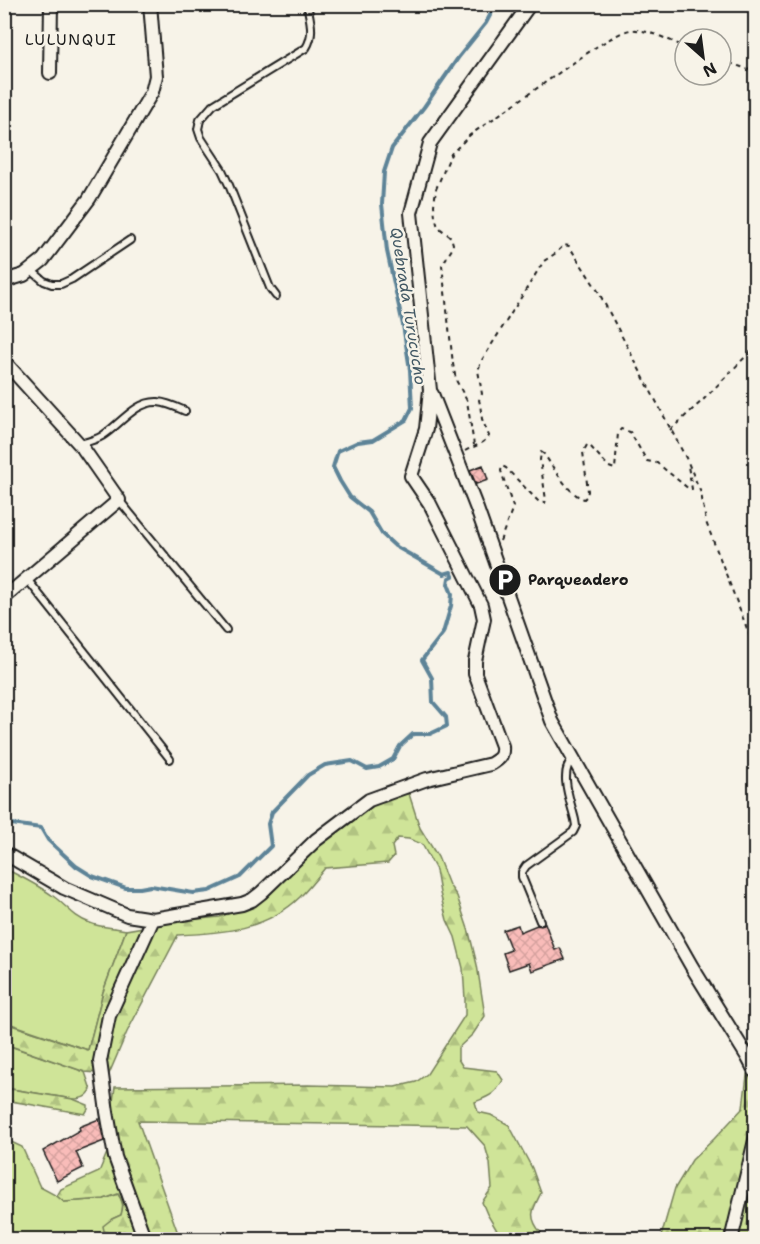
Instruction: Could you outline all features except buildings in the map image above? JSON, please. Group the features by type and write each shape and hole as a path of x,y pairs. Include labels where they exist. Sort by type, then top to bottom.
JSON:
{"street":[{"path":"50,73 51,4"},
{"path":"4,281 24,275 43,260 89,199 152,92 156,76 150,4"},
{"path":"4,853 64,888 127,915 153,919 242,904 261,893 316,840 369,800 427,779 491,764 503,753 475,674 475,661 484,619 481,605 430,504 411,476 426,429 430,390 411,213 430,143 530,4"},
{"path":"4,361 80,444 119,500 4,598"},
{"path":"430,390 494,556 552,721 692,967 756,1072"},
{"path":"145,1239 115,1157 100,1061 109,1016 153,919"},
{"path":"731,1239 756,1136"}],"lane":[{"path":"276,296 270,288 222,170 201,138 198,129 200,120 213,105 306,48 312,32 307,4"},
{"path":"31,270 44,281 61,284 130,240"},
{"path":"80,444 103,435 145,404 156,402 185,411"},
{"path":"119,500 226,630"},
{"path":"27,579 170,759"},
{"path":"540,921 522,872 526,866 573,832 576,826 565,778 568,763 573,758"}],"path":[{"path":"474,446 467,401 456,380 453,364 442,265 453,244 451,237 438,227 434,205 436,189 450,154 470,135 596,47 617,36 630,30 646,32 673,42"},
{"path":"733,64 756,72"},
{"path":"456,457 483,442 489,435 482,419 479,400 482,394 478,370 482,360 542,264 564,245 569,246 598,291 687,460 701,493 706,522 756,652"},
{"path":"670,430 756,346"},
{"path":"494,556 513,507 501,471 502,466 539,502 545,503 541,452 568,487 584,499 588,491 584,448 587,445 591,446 609,467 615,469 618,433 621,429 630,432 648,461 657,463 692,489 687,460"}],"green space":[{"path":"394,793 409,794 420,828 438,857 449,885 457,896 469,932 485,1016 473,1034 458,1048 458,1059 463,1067 497,1071 503,1080 494,1092 475,1102 478,1112 491,1115 509,1125 532,1168 541,1193 533,1213 534,1222 541,1233 537,1239 502,1239 482,1202 492,1188 490,1163 485,1146 467,1126 138,1121 180,1239 135,1239 124,1231 111,1234 104,1231 103,1226 121,1215 122,1204 118,1194 104,1199 64,1202 57,1196 61,1189 99,1172 107,1153 118,1145 111,1116 115,1087 308,1085 395,1087 416,1082 427,1074 465,1015 463,968 455,937 447,920 436,870 422,844 398,838 392,846 394,856 388,863 325,868 303,894 273,917 244,928 178,935 127,1032 109,1074 85,1072 5,1044 5,1023 88,1050 103,992 126,930 220,917 232,912 266,893 290,874 316,841 373,801"},
{"path":"4,868 47,892 84,921 126,930 103,992 88,1050 5,1022"},
{"path":"755,1011 755,1239 660,1240 675,1188 692,1160 743,1108"},
{"path":"4,1044 85,1072 91,1090 84,1097 73,1099 5,1088"},
{"path":"4,1088 73,1099 88,1105 88,1109 85,1114 5,1100"},
{"path":"9,1141 22,1147 40,1187 64,1202 104,1199 118,1194 122,1201 121,1215 112,1219 111,1234 124,1231 133,1239 5,1240 4,1144"}],"waterway":[{"name":"Quebrada Turucucho","path":"4,823 41,828 48,840 76,866 92,876 126,888 151,886 193,893 209,891 240,877 271,846 268,824 272,812 308,775 325,765 352,761 367,769 379,767 393,759 400,746 413,734 430,734 447,726 446,717 433,702 432,678 422,660 443,633 451,606 452,594 448,584 449,578 453,576 451,572 444,574 395,546 382,534 369,512 350,497 333,467 338,451 358,442 373,440 406,420 412,408 410,370 403,325 387,251 382,204 384,172 392,148 486,23 496,4"}],"place":[{"name":"Parqueadero","path":"505,580"}],"district":[{"name":"LULUNQUI","path":"71,39"}]}
